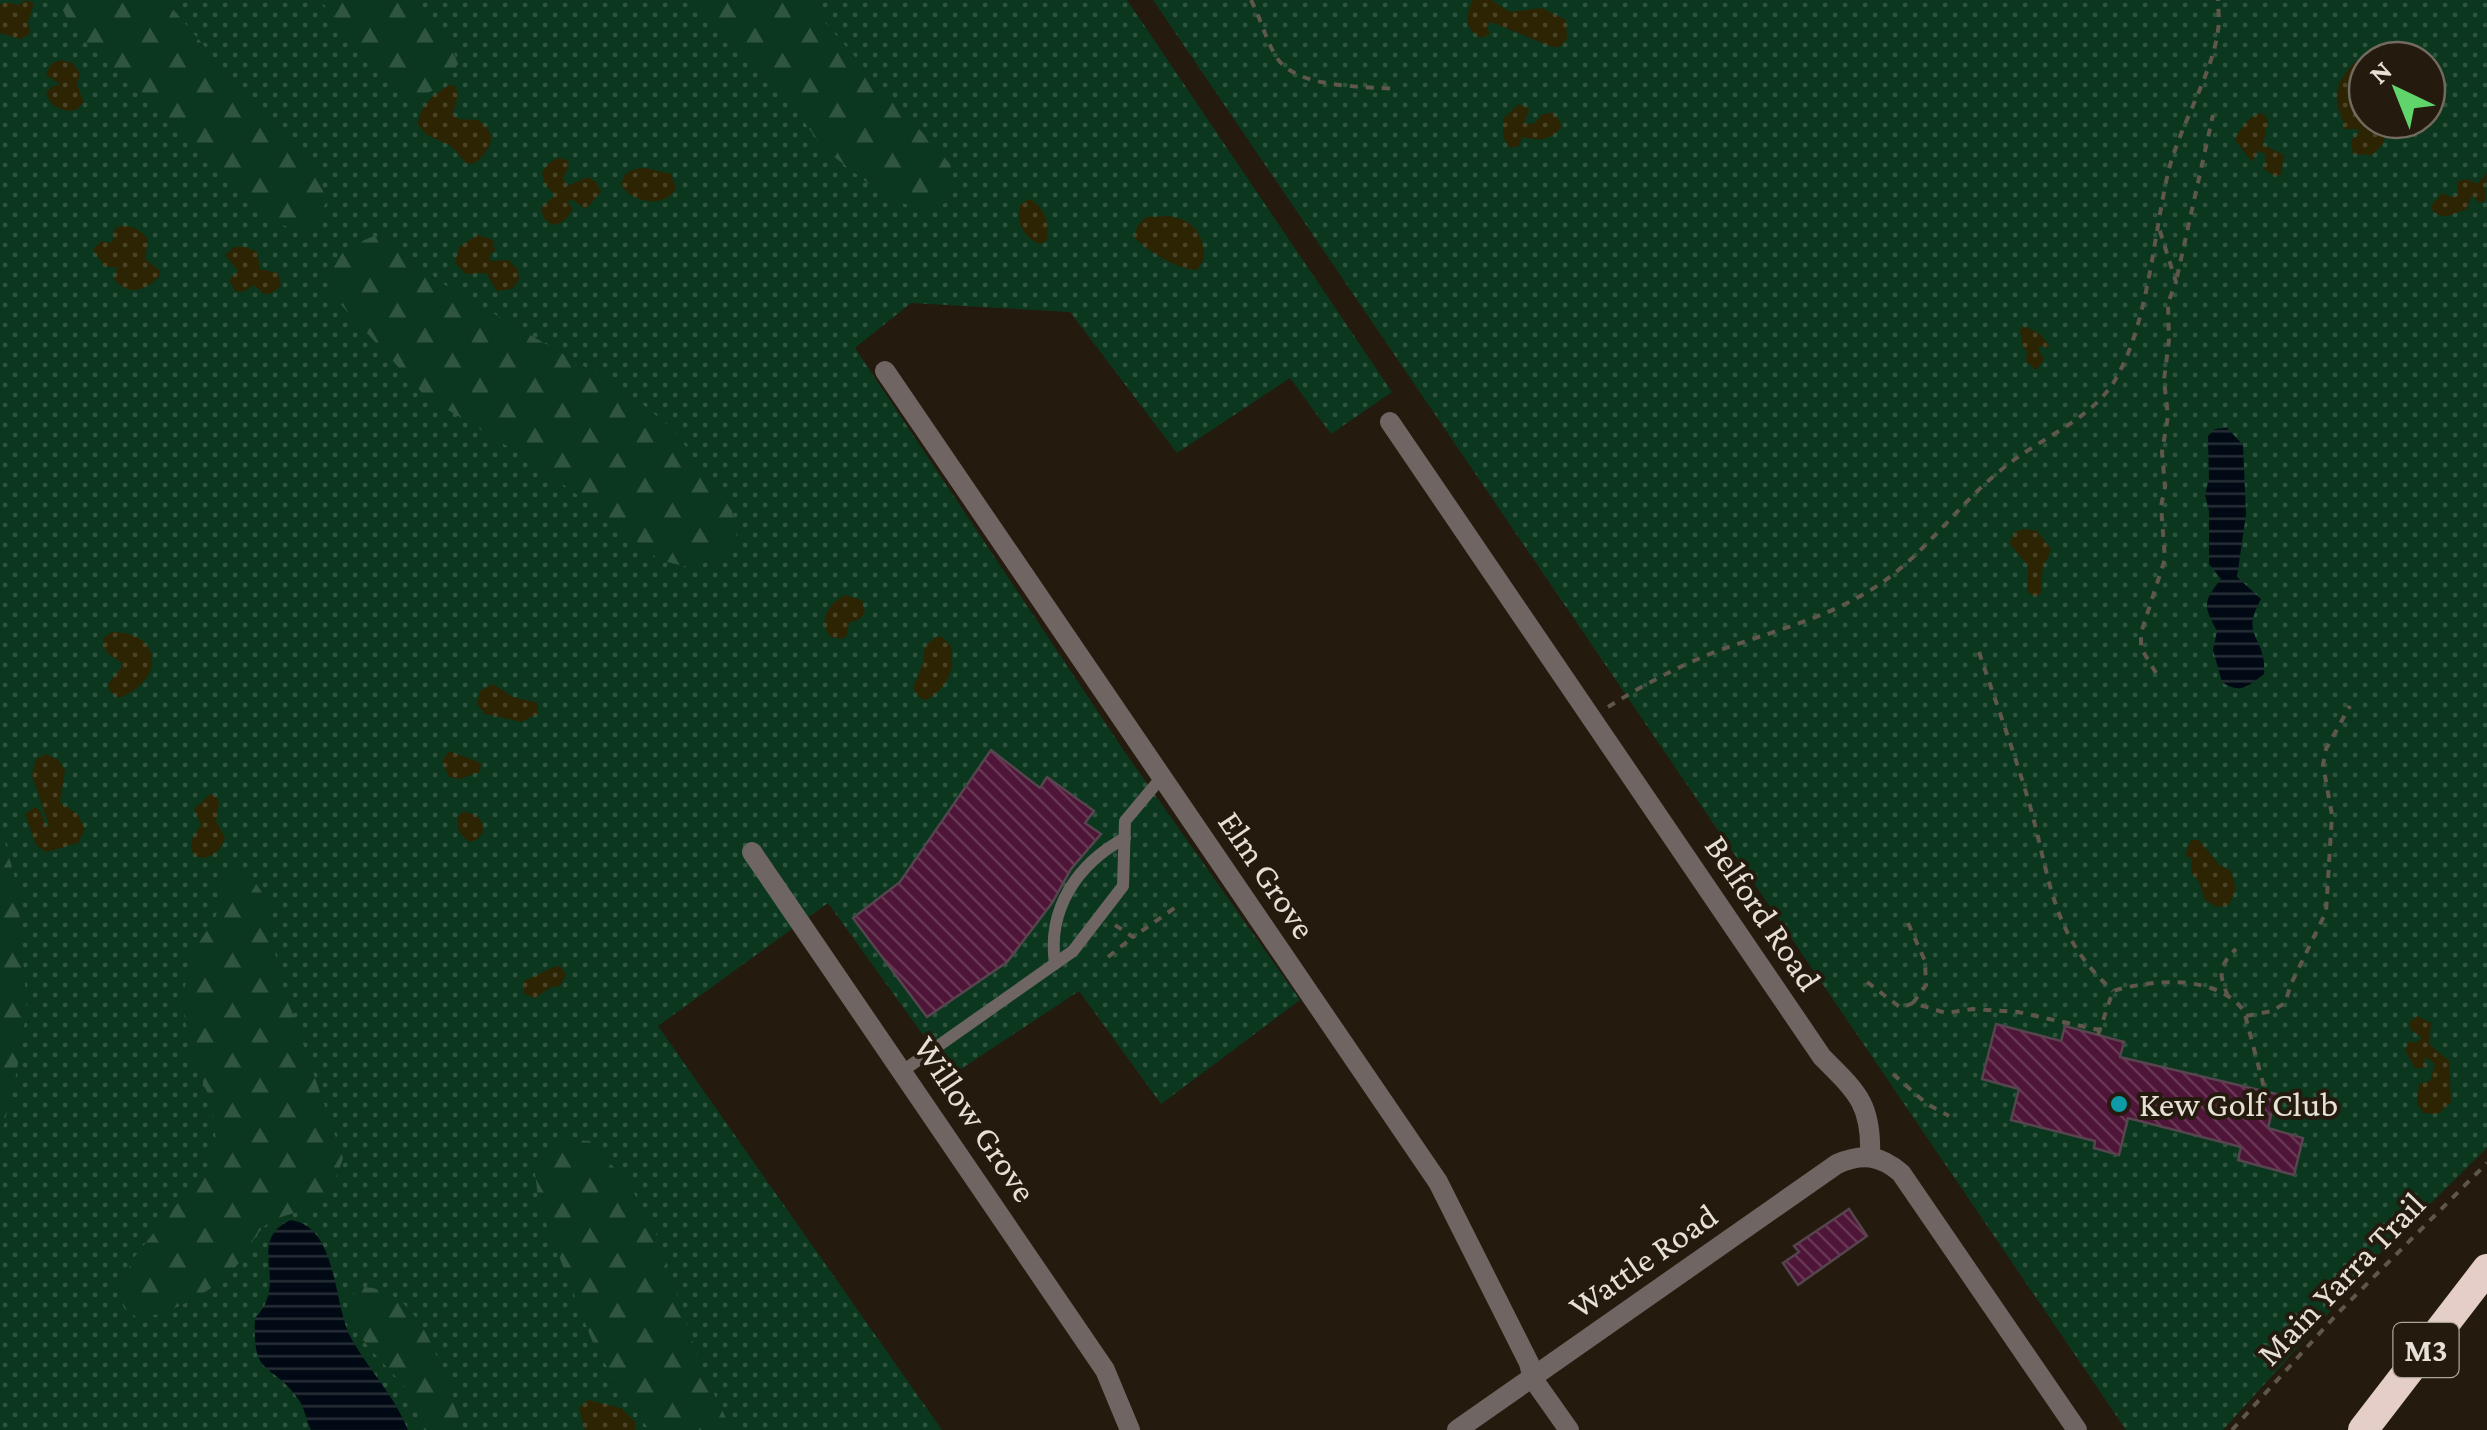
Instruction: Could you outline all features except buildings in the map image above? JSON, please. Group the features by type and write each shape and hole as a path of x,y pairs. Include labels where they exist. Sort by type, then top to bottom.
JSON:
{"highway":[{"name":"M3","path":"2363,1430 2487,1268"}],"street":[{"name":"Elm Grove","path":"885,371 1438,1182 1530,1362 1533,1378 1569,1430"},
{"name":"Belford Road","path":"1390,422 1822,1057 1864,1103 1870,1122 1870,1156"},
{"name":"Willow Grove","path":"752,852 1105,1370 1130,1430"},
{"name":"Wattle Road","path":"1457,1430 1837,1164 1870,1156"},
{"path":"1870,1156 1888,1162 1901,1173 2077,1430"}],"lane":[{"path":"904,1070 1073,951 1123,886 1125,820 1161,778"},
{"path":"1055,964 1051,937 1058,907 1099,852 1125,838"}],"path":[{"path":"1252,0 1278,60 1298,76 1396,89"},
{"path":"1591,717 1661,675 1794,628 1865,594 1910,562 2008,464 2094,405 2111,386 2132,337 2180,133 2218,32 2218,0"},
{"path":"2156,674 2141,648 2141,633 2164,559 2161,506 2166,486 2162,452 2168,416 2164,380 2168,303 2214,115"},
{"path":"2159,228 2176,282"},
{"path":"1978,652 2030,804 2059,919 2082,959 2113,991"},
{"path":"2246,1016 2285,1003 2326,912 2332,816 2323,764 2326,749 2350,706"},
{"path":"1866,982 1901,1008 1913,1003 1926,985 1924,961 1908,923"},
{"path":"1108,957 1133,937"},
{"path":"2228,996 2219,977 2220,969 2236,949"},
{"path":"2113,991 2144,984 2194,984 2238,1002 2246,1016 2265,1091"},
{"path":"1913,1003 1946,1013 1973,1009 2018,1012 2098,1032 2113,991"},
{"path":"1893,1074 1948,1116"},
{"name":"Main Yarra Trail","path":"2232,1430 2338,1313 2487,1164"}],"green space":[{"path":"0,0 1127,0 1392,392 1331,434 1290,378 1177,453 1070,312 911,303 855,348 1124,751 1300,1000 1161,1104 1079,991 952,1075 828,903 658,1026 942,1430 0,1430"},
{"path":"58,0 165,0 315,169 328,200 314,222 300,231 273,222 72,29"},
{"path":"320,0 410,0 451,44 458,64 442,86 411,101 398,93"},
{"path":"688,0 805,0 950,164 955,184 950,201 929,210 889,200 823,148 778,85"},
{"name":"Kew Golf Club","path":"1153,0 2487,0 2487,1148 2365,1268 2223,1430 2126,1430"},
{"path":"374,236 448,287 625,390 674,430 732,511 737,537 719,557 692,568 659,560 530,460 425,396 333,296 331,270 344,249"},
{"path":"0,825 17,885 27,1009 0,1141"},
{"path":"246,869 268,901 278,972 343,1158 323,1197 310,1208 266,1225 239,1263 206,1292 180,1306 139,1319 124,1308 122,1282 135,1256 208,1166 216,1142 212,1103 191,1056 182,1000 192,954 216,916 226,871"},
{"path":"562,1139 590,1141 628,1183 654,1227 703,1372 732,1430 649,1430 595,1348 539,1205 535,1173 546,1151"},
{"path":"360,1287 383,1291 402,1302 417,1319 440,1363 464,1430 423,1430 419,1411 409,1394 371,1350 352,1317 350,1298"}],"sand":[{"path":"26,0 34,3 28,22 30,34 20,39 0,33 0,5 18,5"},
{"path":"1473,0 1491,0 1510,12 1542,8 1566,20 1567,39 1560,47 1552,47 1491,22 1487,27 1490,34 1482,38 1468,22"},
{"path":"60,60 72,63 80,73 77,85 84,102 76,110 57,107 46,93 60,84 46,75 51,65"},
{"path":"2347,71 2347,129 2337,98"},
{"path":"449,85 455,86 458,94 453,114 458,119 478,120 491,136 489,148 474,164 466,163 451,146 427,135 418,125 428,101"},
{"path":"1519,104 1529,109 1524,124 1535,123 1541,115 1552,112 1561,127 1543,139 1522,137 1519,146 1510,148 1503,137 1503,119"},
{"path":"2262,113 2268,120 2263,145 2284,155 2281,174 2276,177 2264,169 2266,154 2258,151 2252,162 2235,140 2246,123"},
{"path":"2384,140 2372,155 2353,154 2351,141"},
{"path":"558,158 567,160 569,165 563,178 567,186 588,177 601,192 586,209 571,199 568,202 573,209 555,225 547,221 541,208 555,195 545,185 542,172"},
{"path":"645,168 671,174 676,189 656,201 633,196 621,185 622,180 629,172"},
{"path":"2487,173 2485,201 2479,203 2472,195 2467,209 2449,216 2432,210 2442,193 2458,195 2458,181 2467,179 2477,184"},
{"path":"1029,199 1042,211 1047,223 1048,236 1040,244 1029,238 1020,223 1020,205"},
{"path":"1168,216 1191,225 1200,236 1204,259 1197,270 1163,259 1134,237 1146,217"},
{"path":"133,227 145,236 145,259 159,270 160,276 137,290 119,285 114,279 117,267 105,267 93,250 101,241 112,243 115,228"},
{"path":"478,235 493,240 495,250 490,261 508,260 518,270 519,280 512,289 497,291 486,273 466,274 455,263 459,247"},
{"path":"234,247 257,252 260,269 278,273 281,286 270,294 254,285 243,292 235,291 229,280 238,271 225,255"},
{"path":"2024,326 2040,334 2049,345 2048,349 2038,348 2044,360 2036,370 2026,361 2020,330"},
{"path":"2037,531 2051,549 2037,597 2027,592 2028,566 2009,543 2015,532"},
{"path":"845,595 862,600 865,612 849,623 843,639 831,637 825,626 826,614"},
{"path":"112,632 141,640 152,658 145,680 119,698 108,684 121,668 121,662 108,653 103,643 103,638"},
{"path":"942,637 951,646 952,663 945,684 926,700 913,688 925,646"},
{"path":"493,684 513,697 538,703 538,714 521,722 485,714 477,704 480,691"},
{"path":"449,751 481,763 480,772 459,779 449,777 442,761"},
{"path":"46,754 58,760 65,770 60,802 78,815 85,829 78,843 46,852 36,845 25,814 35,807 49,826 32,775 36,759"},
{"path":"210,794 219,802 216,821 225,838 213,855 205,858 193,853 191,846 201,825 194,809"},
{"path":"462,812 480,820 483,832 477,840 469,842 459,832 457,819"},
{"path":"2191,840 2199,840 2219,865 2231,871 2236,889 2229,905 2217,907 2205,900 2191,872 2192,859 2185,855"},
{"path":"556,966 566,975 560,986 535,998 524,994 524,981"},
{"path":"2417,1016 2431,1023 2429,1044 2449,1061 2451,1102 2438,1114 2423,1113 2417,1103 2419,1084 2430,1081 2435,1064 2427,1058 2425,1068 2415,1068 2405,1050 2409,1041 2416,1043 2422,1038 2411,1030 2409,1023"},
{"path":"588,1400 621,1408 635,1422 635,1430 585,1430 579,1408"}],"shaded area":[{"path":"2227,428 2243,445 2246,514 2237,577 2261,599 2253,630 2264,661 2264,674 2239,688 2222,682 2213,650 2217,631 2207,604 2221,579 2209,564 2209,511 2205,495 2209,479 2208,436 2215,429"},
{"path":"291,1220 318,1237 332,1269 351,1338 408,1430 311,1430 299,1400 260,1361 255,1318 269,1290 268,1251 277,1229"}],"place":[{"name":"Kew Golf Club","path":"2119,1104"}]}
